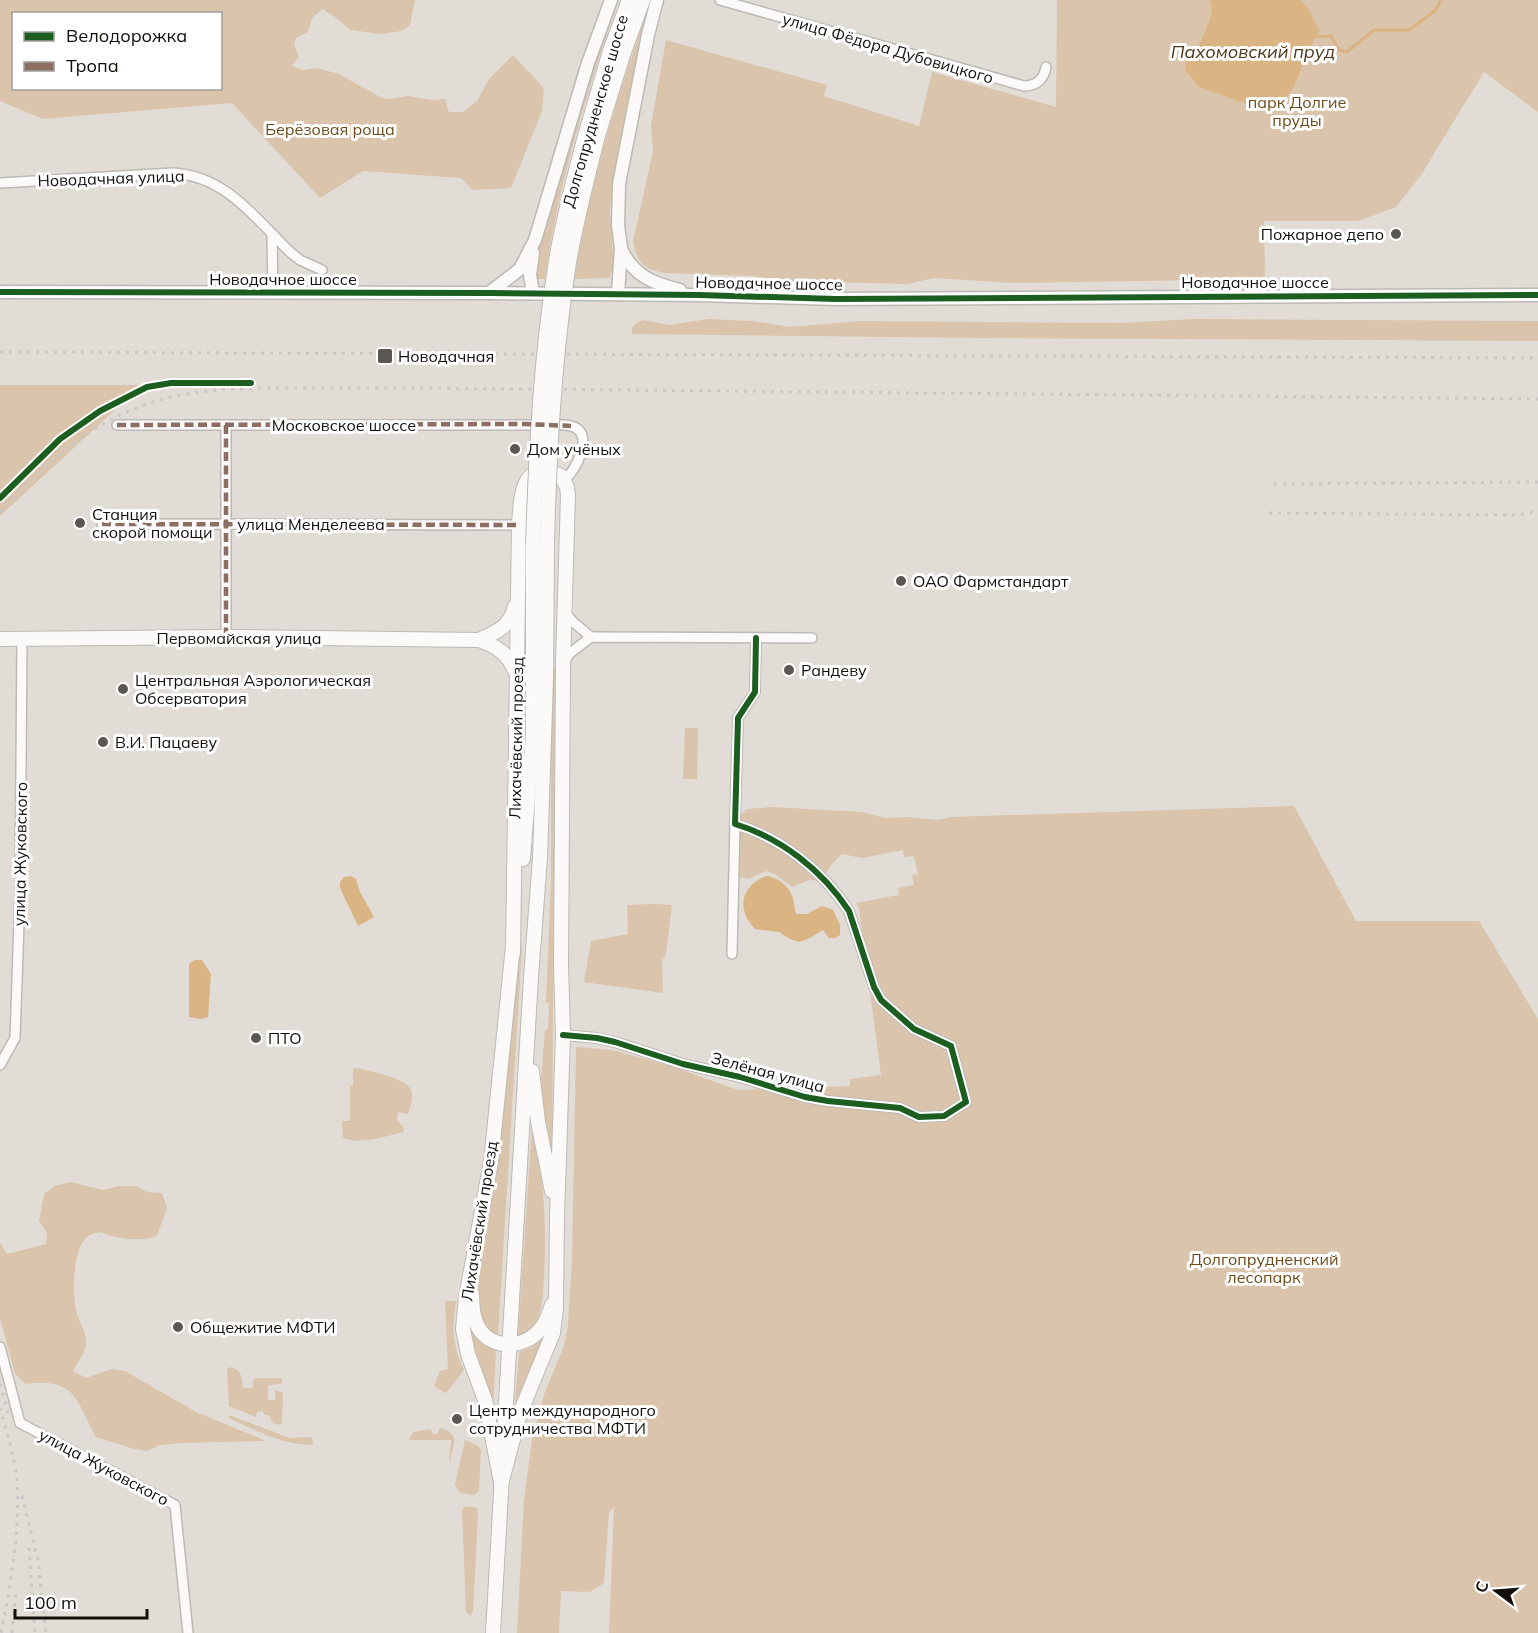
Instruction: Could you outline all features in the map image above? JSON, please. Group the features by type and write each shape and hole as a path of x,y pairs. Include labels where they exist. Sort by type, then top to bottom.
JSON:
{"main road":[{"name":"Долгопрудненское шоссе","path":"591,137 610,51 629,0"},
{"name":"Долгопрудненское шоссе","path":"540,680 540,545 537,458 548,322 563,227 591,137 643,0"},
{"path":"479,640 504,628 510,621 518,595 521,492 525,481 532,474 540,472 561,476 568,495 563,664 561,964 563,1035 557,1216"},
{"name":"Лихачёвский проезд","path":"513,953 518,595"},
{"name":"Первомайская улица","path":"0,639 479,640"},
{"path":"479,640 502,651 512,664 517,677"},
{"name":"Лихачёвский проезд","path":"501,1484 485,1400 464,1342 464,1312 491,1162 540,680"},
{"name":"Лихачёвский проезд","path":"493,1633 540,858 540,680"},
{"name":"Лихачёвский проезд","path":"531,977 533,735"},
{"path":"528,1035 538,1122 557,1216"},
{"name":"Лихачёвский проезд","path":"501,1484 520,1413 553,1333 557,1216"},
{"path":"471,1271 472,1303 478,1328 493,1341 509,1345 525,1342 542,1328 556,1295"}],"street":[{"path":"489,293 520,269 535,240 588,63 611,0"},
{"path":"618,294 621,248 618,225 619,184 657,0"},
{"name":"улица Фёдора Дубовицкого","path":"720,0 1024,86 1033,86 1038,82 1045,73 1046,67"},
{"name":"Новодачная улица","path":"0,183 187,174 219,186 231,194 300,260 322,270"},
{"path":"272,234 273,293"},
{"path":"533,293 530,275 535,240"},
{"path":"621,248 628,262 648,280 699,295"},
{"name":"Новодачное шоссе","path":"0,292 533,293 836,299 1538,295"},
{"name":"Московское шоссе","path":"117,425 526,424 571,426 580,431 582,448 575,469 564,480"},
{"path":"226,425 226,638"},
{"name":"улица Менделеева","path":"102,524 519,525"},
{"path":"565,611 573,622 591,637"},
{"path":"563,664 570,654 591,637 812,638"},
{"path":"732,954 738,718 755,692 756,638"},
{"name":"улица Жуковского","path":"0,1065 15,1038 20,882 22,639"},
{"name":"Зелёная улица","path":"563,1035 615,1042 683,1064 740,1077 805,1097 900,1108 919,1117 944,1116 966,1102 951,1046 914,1029 881,1000 874,987 849,911 842,900 804,861 757,831 735,824"},
{"name":"улица Жуковского","path":"0,1347 20,1423 175,1505 188,1633"}],"green space":[{"name":"Берёзовая роща","path":"0,0 415,0 410,25 401,31 381,34 350,30 323,9 313,17 307,33 296,38 294,45 299,56 292,66 302,70 316,68 339,74 380,97 389,99 408,96 432,100 445,99 449,112 463,112 477,101 489,79 513,55 544,88 542,111 511,188 473,190 461,178 363,171 320,198 232,103 43,119 0,101"},
{"name":"парк Долгие пруды","path":"1057,0 1538,0 1538,112 1484,72 1421,175 1396,207 1358,221 1264,221 1265,275 1261,279 1013,283 934,278 908,284 787,281 752,276 664,273 651,269 639,259 633,241 653,152 651,126 666,40 827,85 824,96 919,126 932,72 1056,107"},
{"path":"610,17 612,18 564,180 545,279 538,279 533,262 590,71"},
{"path":"643,23 645,23 612,190 610,209 614,271 608,278 575,279 594,181"},
{"path":"709,319 752,321 789,327 860,321 1120,323 1195,319 1538,321 1538,341 632,334 632,328 637,322 644,320 669,325"},
{"path":"0,385 142,385 0,516"},
{"path":"555,668 552,1165 540,1093 549,1003 546,1003 551,882 551,669"},
{"path":"685,728 698,728 697,779 683,779"},
{"name":"Долгопрудненский лесопарк","path":"1294,806 1356,921 1479,921 1538,1019 1538,1633 609,1633 614,1507 609,1512 604,1583 590,1592 561,1591 559,1633 517,1633 524,1500 532,1439 545,1392 564,1346 568,1325 572,1259 576,1047 612,1050 671,1066 738,1090 850,1086 850,1079 881,1075 859,908 856,903 899,895 898,888 914,885 912,875 918,874 914,856 904,857 903,850 862,858 842,854 821,881 809,880 792,887 775,874 766,871 748,879 738,877 739,816 747,809 772,807 862,812 885,818 907,817 938,820 951,817"},
{"path":"627,905 672,905 666,953 662,961 663,993 584,982 591,941 628,934"},
{"path":"519,946 522,947 498,1335 481,1319 478,1285 506,1072"},
{"path":"357,1068 395,1079 411,1090 412,1099 408,1114 398,1112 397,1120 404,1132 358,1141 343,1138 342,1121 350,1121 350,1086 353,1085 353,1069"},
{"path":"532,1125 544,1200 543,1287 538,1318 530,1329 518,1336"},
{"path":"70,1182 103,1190 119,1186 136,1186 147,1192 162,1193 167,1208 157,1236 128,1239 100,1232 88,1236 82,1243 74,1274 74,1296 86,1345 73,1371 86,1378 112,1369 125,1371 196,1412 266,1441 180,1443 160,1445 148,1451 134,1449 96,1437 78,1402 64,1388 55,1384 26,1384 15,1374 0,1318 0,1242 7,1254 46,1244 47,1233 39,1221 44,1194 55,1186"},
{"path":"445,1301 456,1301 454,1336 464,1370 445,1393 434,1386 440,1371 448,1369"},
{"path":"468,1325 481,1342 496,1351 493,1409 471,1352"},
{"path":"542,1338 544,1341 517,1403 515,1403 519,1352 531,1348"},
{"path":"229,1367 239,1372 243,1388 253,1388 253,1380 256,1378 281,1378 283,1381 280,1384 268,1385 268,1400 275,1400 275,1390 283,1393 282,1423 278,1425 273,1423 269,1415 264,1415 263,1411 257,1412 256,1417 229,1406 227,1370"},
{"path":"229,1415 290,1438 312,1437 313,1445 291,1443 270,1436 229,1418"},
{"path":"440,1428 447,1430 454,1437 449,1463 451,1440 409,1440 413,1432 431,1429 435,1435"},
{"path":"465,1440 478,1446 481,1450 479,1490 475,1495 460,1493 455,1485"},
{"path":"466,1506 477,1508 478,1514 471,1616 466,1612 462,1510"}],"water":[{"name":"Пахомовский пруд","path":"1210,0 1300,0 1308,8 1320,32 1315,37 1293,88 1280,105 1267,109 1199,87 1185,70 1186,61 1193,58 1206,29 1212,6"},
{"path":"351,876 356,879 360,892 374,917 358,926 340,888 340,882 344,877"},
{"path":"766,876 779,880 786,886 794,900 796,914 807,914 822,906 833,910 840,925 840,935 829,938 823,930 799,942 779,932 755,929 745,914 744,899 751,886"},
{"path":"195,960 202,960 211,974 208,1017 201,1019 189,1017 189,964"}],"waterway":[{"path":"1315,37 1331,36 1339,50 1347,52 1374,30 1409,30 1436,10 1441,0"}],"railway":[{"path":"0,352 1538,358"},
{"path":"0,512 58,456 100,426 148,404 175,396 216,390 445,388 1538,399"},
{"path":"1274,484 1538,482"},
{"path":"1269,513 1518,515 1538,511"},
{"path":"0,1384 9,1416"},
{"path":"0,1408 14,1463 18,1500 14,1557 1,1633"},
{"path":"22,1496 38,1560 46,1633"},
{"path":"29,1548 35,1633"},
{"path":"12,1633 16,1590"}],"marked path":[{"path":"117,425 526,424 571,426"},
{"path":"226,425 226,637"},
{"path":"102,524 519,525"}],"cycle path":[{"path":"0,292 489,293 836,299 1538,295"},
{"path":"0,498 60,439 100,411 147,387 171,383 251,383"},
{"path":"563,1035 615,1042 683,1064 740,1077 805,1097 900,1108 919,1117 944,1116 966,1102 951,1046 914,1029 881,1000 874,987 849,911 838,896 799,857 768,838 735,824 738,718 755,692 756,638"}],"place":[{"name":"Пожарное депо","path":"1396,234"},
{"name":"Новодачная","path":"385,356"},
{"name":"Дом учёных","path":"515,449"},
{"name":"Станция скорой помощи","path":"80,523"},
{"name":"ОАО Фармстандарт","path":"901,581"},
{"name":"Рандеву","path":"789,670"},
{"name":"Центральная Аэрологическая Обсерватория","path":"123,689"},
{"name":"В.И. Пацаеву","path":"103,742"},
{"name":"ПТО","path":"256,1038"},
{"name":"Общежитие МФТИ","path":"178,1327"},
{"name":"Центр международного сотрудничества МФТИ","path":"457,1419"}]}
